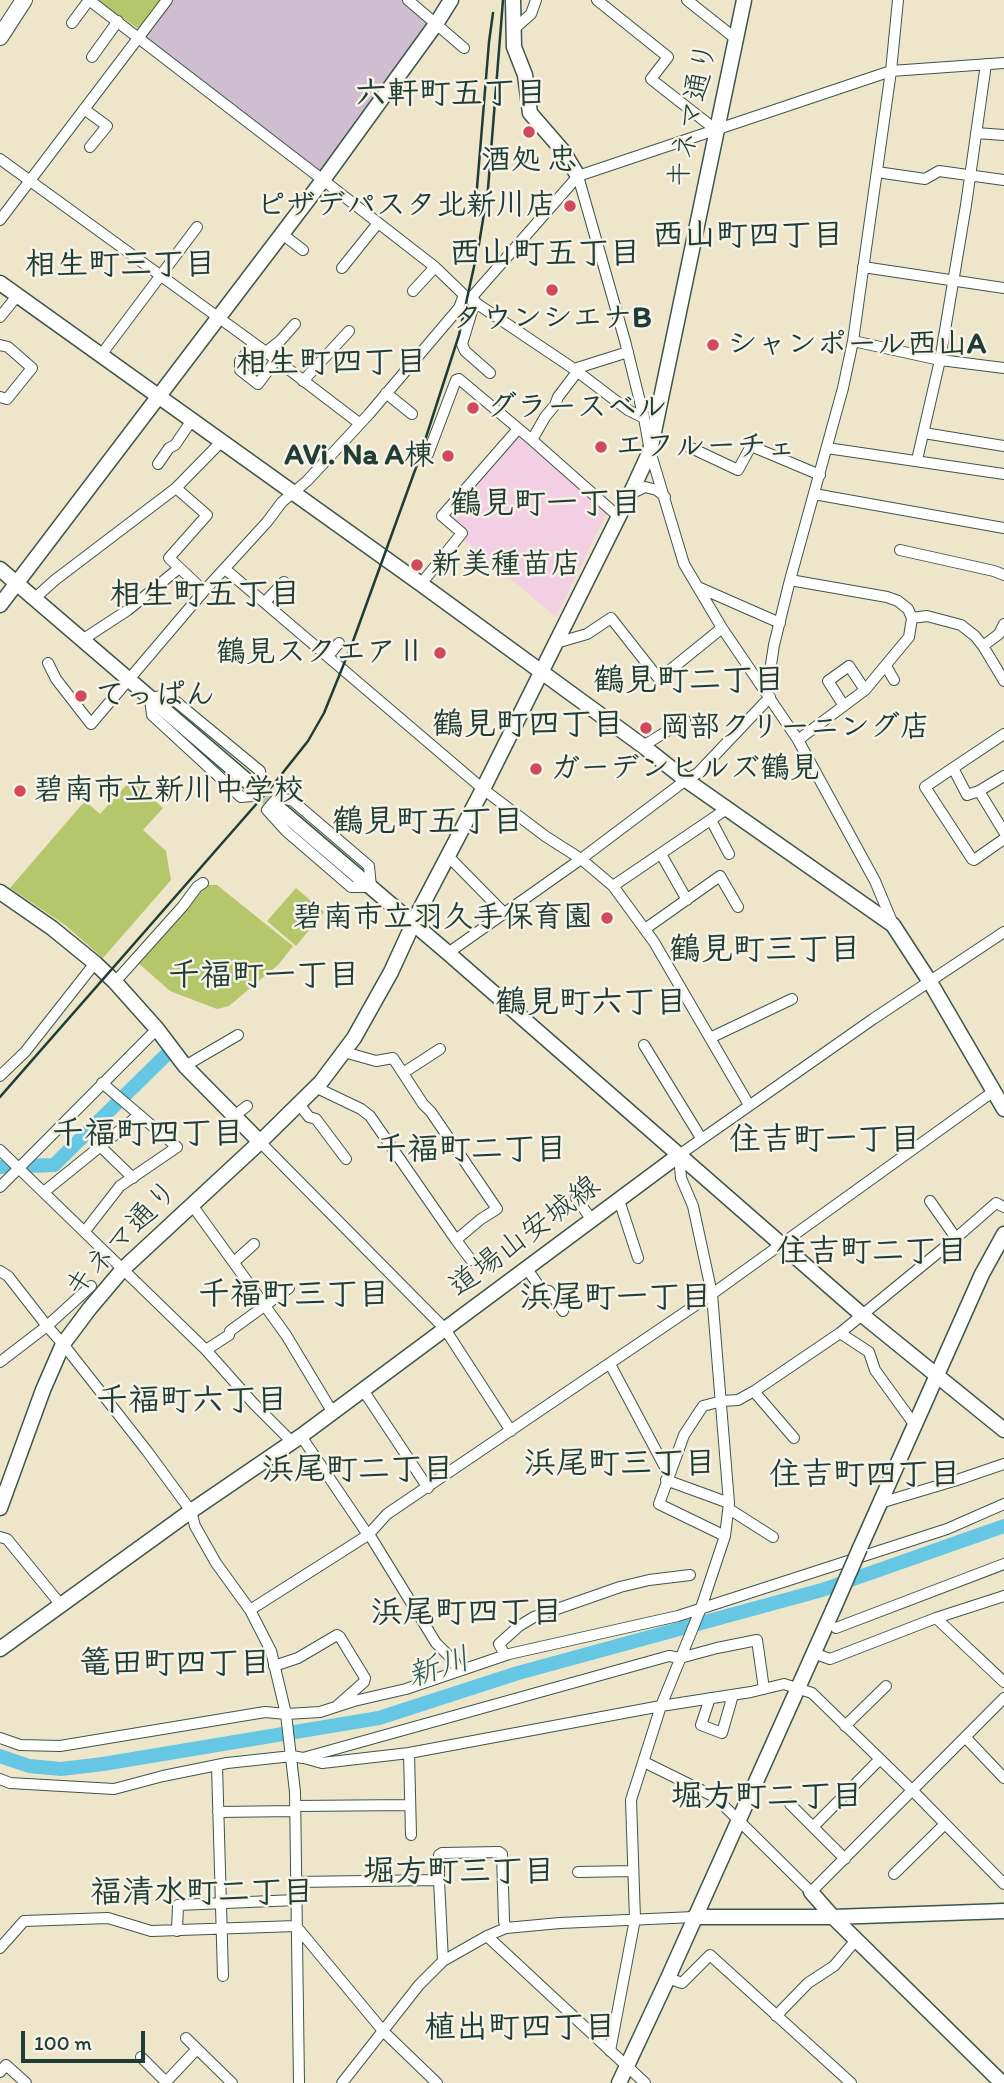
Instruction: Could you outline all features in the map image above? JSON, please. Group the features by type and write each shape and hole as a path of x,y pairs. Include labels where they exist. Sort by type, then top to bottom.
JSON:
{"main road":[{"path":"0,37 24,0"}],"street":[{"path":"72,23 89,0 435,267 470,298 628,411 644,418"},
{"path":"0,220 167,0"},
{"path":"408,0 464,48"},
{"path":"0,605 323,180 451,0"},
{"path":"513,0 514,47 525,75 530,113 563,151 579,176 628,352 650,451 684,564 722,628 799,740 875,881 893,925 930,982 1004,1109"},
{"path":"514,29 531,13 536,0"},
{"path":"597,0 668,57 651,79 716,130"},
{"path":"688,0 736,39"},
{"name":"キネマ通り","path":"0,1508 43,1390 64,1343 90,1308 123,1269 299,1104 354,1038 391,972 413,923 619,517 650,451 744,0"},
{"path":"448,953 698,773 769,694 790,580 827,449 853,341 891,71 898,0"},
{"path":"92,57 118,21"},
{"path":"48,663 56,679 91,724 204,591 292,493 307,481 579,176 891,71 1004,63"},
{"path":"917,460 940,360 954,280 986,64"},
{"path":"84,110 107,126 90,147"},
{"path":"976,132 1004,135"},
{"path":"0,159 266,352 359,423"},
{"path":"877,172 925,179 939,171 1004,180"},
{"path":"342,268 378,223"},
{"path":"101,355 197,227"},
{"path":"282,234 303,250"},
{"path":"413,291 435,267"},
{"path":"863,267 1004,288"},
{"path":"0,283 421,584 686,780 893,925"},
{"path":"0,317 17,296"},
{"path":"470,298 463,344 465,351 490,373"},
{"path":"266,352 295,324"},
{"path":"303,381 349,331"},
{"path":"853,341 940,360 1004,368"},
{"path":"254,344 240,362 240,370 258,384 276,360"},
{"path":"0,345 8,347 32,368 7,399 0,397"},
{"path":"532,440 575,371 628,352"},
{"path":"428,454 456,380 459,379 619,517"},
{"path":"636,389 648,400 659,394 664,381"},
{"path":"386,393 412,414"},
{"path":"158,464 192,420"},
{"path":"421,584 462,533 442,516 518,429"},
{"path":"923,433 1004,446"},
{"path":"35,598 176,488 222,441"},
{"path":"687,446 738,470 751,446 820,474"},
{"path":"827,449 1004,474"},
{"path":"630,494 645,487 657,490 665,497"},
{"path":"176,488 207,515 169,558 204,591"},
{"path":"814,494 1004,528"},
{"path":"900,550 1004,575"},
{"path":"0,569 247,781"},
{"path":"82,640 128,610 178,569"},
{"path":"225,569 483,789 545,836 581,859 613,886 645,929 749,1105"},
{"path":"790,580 887,597 908,609 912,618 909,637 866,690 799,740"},
{"path":"265,602 284,582"},
{"path":"697,586 780,623"},
{"path":"912,618 927,616 961,625 983,646 1004,681"},
{"path":"556,643 587,634 611,618 659,678 722,628"},
{"path":"983,646 999,634 1004,624"},
{"path":"328,656 340,643"},
{"path":"844,705 828,681 849,666 866,690"},
{"path":"886,666 894,680"},
{"path":"168,695 260,771 262,784 252,796 242,797 152,715 150,698 168,695"},
{"path":"643,746 685,720"},
{"path":"1004,734 925,787 972,859 1004,839"},
{"path":"953,768 967,795 1004,776"},
{"path":"979,791 1004,832"},
{"path":"278,797 293,801 369,866 371,887 351,887 286,831 267,810 278,797"},
{"path":"278,808 861,1314 1004,1430"},
{"path":"613,886 727,808"},
{"path":"711,820 729,853"},
{"path":"661,854 687,900"},
{"path":"447,856 503,912"},
{"path":"645,929 720,876 738,908"},
{"path":"115,982 203,883"},
{"path":"0,892 95,962 157,1029 185,1066 445,1329 512,1431"},
{"path":"678,1155 873,1019 1004,932"},
{"path":"0,1076 25,1052 95,962"},
{"path":"710,1038 792,999"},
{"path":"0,1187 157,1029"},
{"path":"185,1066 238,1035"},
{"path":"644,1045 701,1138"},
{"path":"403,1073 440,1049"},
{"path":"344,1052 376,1061 393,1058 497,1209 456,1240"},
{"path":"85,1231 120,1186 177,1147 102,1083"},
{"path":"315,1087 370,1116 471,1260"},
{"path":"250,1610 368,1535 387,1514 712,1294 994,1091"},
{"path":"299,1104 309,1117 316,1119 346,1159"},
{"path":"234,1116 247,1106"},
{"path":"44,1191 139,1115"},
{"path":"101,1147 133,1178"},
{"path":"0,1150 206,1350 254,1404 297,1439 368,1535 436,1643 454,1661 458,1670"},
{"path":"610,2051 635,1919 631,1800 661,1706 699,1612 725,1536 729,1506 712,1294 693,1206 681,1178 678,1155"},
{"name":"道場山安城線","path":"0,1649 191,1511 297,1439 678,1155"},
{"path":"576,1198 592,1220"},
{"path":"618,1200 638,1258"},
{"path":"930,1201 956,1238"},
{"path":"725,1536 659,1504 684,1435 703,1406 738,1400 756,1390 840,1333 996,1203 1004,1207"},
{"path":"192,1205 286,1335 332,1413"},
{"path":"619,2083 982,1274 1004,1234"},
{"path":"234,1262 254,1244"},
{"path":"527,1269 541,1289 548,1291 563,1311"},
{"path":"0,1271 8,1276 47,1326 64,1343 191,1511 195,1526 216,1563 250,1610 271,1651 298,1757 295,1809 299,2083"},
{"name":"キネマ通り","path":"0,1362 47,1326 91,1286"},
{"path":"206,1350 289,1288"},
{"path":"840,1333 869,1352 875,1370 914,1424"},
{"path":"610,1364 667,1477 729,1506 773,1537"},
{"path":"363,1390 428,1488"},
{"path":"756,1390 757,1395 794,1438"},
{"path":"880,1503 1004,1464"},
{"path":"0,1738 20,1745 60,1746 265,1712 286,1716 320,1712 406,1689 505,1655 699,1612 947,1529 1004,1504"},
{"path":"0,1537 7,1539 61,1605"},
{"path":"836,1628 1004,1564"},
{"path":"505,1655 499,1644 534,1617 620,1587 690,1574"},
{"path":"813,1653 830,1659 1004,1595"},
{"path":"936,1618 1004,1682"},
{"path":"274,1666 298,1658 337,1636 340,1637 365,1678 338,1706"},
{"path":"0,1779 10,1783 114,1789 217,1765 298,1757 669,1656 681,1656 757,1640 764,1689"},
{"path":"298,1757 322,1763 409,1754 784,1685 812,1693 1004,1884"},
{"path":"845,1726 886,1686"},
{"path":"710,1699 701,1726 722,1733 733,1695"},
{"path":"811,1892 1004,1698"},
{"path":"965,1738 1004,1778"},
{"path":"409,1754 411,1835"},
{"path":"813,1827 879,1760"},
{"path":"644,1762 715,1797 1002,2083"},
{"path":"217,1765 223,1976"},
{"path":"790,1804 845,1859"},
{"path":"218,1812 409,1805"},
{"path":"894,1874 945,1824"},
{"path":"443,1961 439,1880 439,1855 442,1853 502,1854 506,1928"},
{"path":"578,1872 633,1871"},
{"path":"296,1882 439,1880"},
{"path":"177,1931 178,1905 296,1900"},
{"path":"342,2083 419,1985 443,1961 506,1928 635,1919 833,1917 1004,1911"},
{"path":"0,1948 24,1921 108,1918 151,1931 296,1926"},
{"path":"296,1926 384,2032 437,2083"},
{"path":"487,1936 645,2083"},
{"path":"776,2016 808,1983 834,1966 856,1940"},
{"path":"668,1978 682,1983 710,1955 851,2083"},
{"path":"186,2038 227,2081"},
{"path":"141,2057 165,2082 196,2050"},
{"path":"0,2072 6,2065 26,2083"}],"shaded area":[{"path":"167,0 408,0 436,24 323,180 139,37"},
{"path":"518,434 607,513 556,617 463,539 467,533 448,517"}],"green space":[{"path":"97,0 162,0 140,30"},
{"path":"131,780 163,808 143,830 166,851 171,880 103,958 65,925 10,888 85,801 100,814"},
{"path":"204,885 217,885 293,946 279,964 229,1006 217,1009 170,991 136,961"},
{"path":"296,888 324,912 296,946 267,921"}],"waterway":[{"path":"0,1167 54,1165 167,1054"},
{"name":"新川","path":"0,1756 29,1766 61,1769 379,1718 518,1673 822,1590 1004,1526"}],"tunnel":[{"path":"248,782 278,808"}],"railway":[{"path":"0,1097 273,785 308,741 324,713 418,462 459,335 488,189 503,0"},
{"path":"475,212 493,13"}],"place":[{"name":"酒処 忠","path":"529,132"},
{"name":"ピザデパスタ北新川店","path":"570,206"},
{"name":"タウンシエナB","path":"552,290"},
{"name":"シャンポール西山A","path":"713,345"},
{"name":"グラースベル","path":"473,408"},
{"name":"エフルーチェ","path":"601,447"},
{"name":"AVi. Na A棟","path":"448,456"},
{"name":"新美種苗店","path":"417,565"},
{"name":"鶴見スクエアⅡ","path":"440,653"},
{"name":"てっぱん","path":"81,696"},
{"name":"岡部クリーニング店","path":"646,728"},
{"name":"ガーデンヒルズ鶴見","path":"536,769"},
{"name":"碧南市立新川中学校","path":"20,791"},
{"name":"碧南市立羽久手保育園","path":"607,918"}],"district":[{"name":"六軒町五丁目","path":"451,95"},
{"name":"西山町四丁目","path":"748,237"},
{"name":"西山町五丁目","path":"545,255"},
{"name":"相生町三丁目","path":"120,266"},
{"name":"相生町四丁目","path":"331,364"},
{"name":"鶴見町一丁目","path":"546,505"},
{"name":"相生町五丁目","path":"205,596"},
{"name":"鶴見町二丁目","path":"689,682"},
{"name":"鶴見町四丁目","path":"528,726"},
{"name":"鶴見町五丁目","path":"428,823"},
{"name":"鶴見町三丁目","path":"765,951"},
{"name":"千福町一丁目","path":"264,977"},
{"name":"鶴見町六丁目","path":"591,1004"},
{"name":"千福町四丁目","path":"148,1135"},
{"name":"住吉町一丁目","path":"825,1141"},
{"name":"千福町二丁目","path":"471,1151"},
{"name":"住吉町二丁目","path":"872,1253"},
{"name":"千福町三丁目","path":"294,1296"},
{"name":"浜尾町一丁目","path":"616,1299"},
{"name":"千福町六丁目","path":"192,1402"},
{"name":"浜尾町三丁目","path":"620,1465"},
{"name":"浜尾町二丁目","path":"358,1471"},
{"name":"住吉町四丁目","path":"865,1476"},
{"name":"浜尾町四丁目","path":"467,1614"},
{"name":"篭田町四丁目","path":"175,1665"},
{"name":"堀方町二丁目","path":"767,1798"},
{"name":"堀方町三丁目","path":"459,1873"},
{"name":"福清水町二丁目","path":"202,1894"},
{"name":"植出町四丁目","path":"520,2029"}]}
